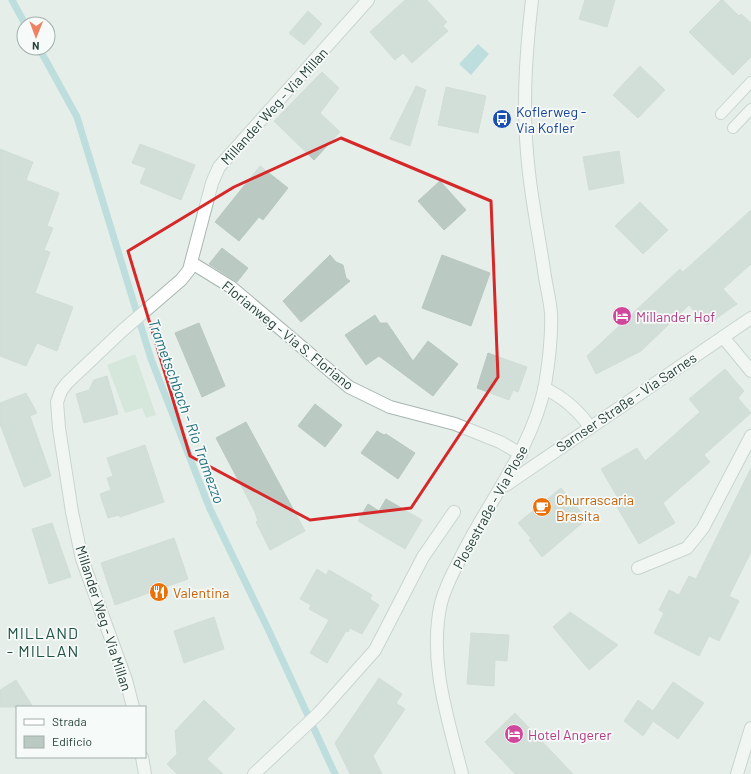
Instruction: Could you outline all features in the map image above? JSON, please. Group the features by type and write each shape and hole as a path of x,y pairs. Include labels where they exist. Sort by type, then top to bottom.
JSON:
{"street":[{"name":"Millander Weg - Via Millan","path":"133,706 126,680 82,559 72,512 59,428 57,402 61,391 67,383 123,330 181,280 189,270 192,263 199,227 212,183 220,167 368,0"},
{"name":"Plosestraße - Via Plose","path":"462,774 440,684 437,638 441,603 453,572 470,539 502,488 521,454 537,412 544,388 551,336 551,311 529,174 524,123 526,53 532,0"},
{"name":"Florianweg - Via S. Floriano","path":"192,263 231,287 349,387 390,407 455,424 500,442 521,454"},
{"name":"Sarnser Straße - Via Sarnes","path":"502,488 751,318"},
{"path":"723,337 751,371"},
{"path":"544,388 560,396 583,418 590,427"},
{"path":"638,568 687,548 703,528 751,436"},
{"path":"254,774 319,714 375,650 422,557 454,512"},
{"path":"738,774 751,728"},
{"path":"142,758 145,774"}],"lane":[{"path":"721,114 751,82"},
{"path":"733,128 751,109"}],"highlighted area":[{"path":"341,138 491,201 498,377 411,508 310,520 190,456 128,251 234,187"}],"green space":[{"path":"135,354 156,415 146,418 142,408 125,413 107,365"}],"water":[{"path":"478,44 489,54 471,75 459,64"}],"building":[{"path":"405,0 427,0 447,22 443,26 448,31 412,63 403,53 395,60 370,32"},
{"path":"585,0 615,0 607,27 579,19"},
{"path":"721,0 723,0 739,16 741,14 751,23 751,57 733,75 689,32"},
{"path":"308,11 322,24 304,45 289,33"},
{"path":"640,66 665,90 638,118 613,95"},
{"path":"322,72 339,88 320,113 340,132 314,160 274,121"},
{"path":"416,86 426,90 410,146 390,139"},
{"path":"446,87 486,96 478,133 438,125"},
{"path":"140,144 195,165 181,200 140,183 146,168 132,163"},
{"path":"0,149 33,162 26,180 59,193 47,226 53,228 44,250 50,252 35,293 73,307 57,351 37,343 26,366 0,356"},
{"path":"619,151 624,183 589,190 583,157"},
{"path":"260,166 288,188 263,220 259,217 239,241 215,222"},
{"path":"440,181 466,210 444,230 418,201"},
{"path":"640,202 668,230 643,254 615,226"},
{"path":"751,210 751,264 723,289 737,304 707,325 689,305 641,351 596,374 587,356 680,269 683,272"},
{"path":"222,248 248,268 237,282 209,264"},
{"path":"330,255 336,262 343,265 346,278 350,281 301,322 283,301"},
{"path":"442,255 490,273 471,326 422,308"},
{"path":"375,315 380,323 387,323 413,361 428,341 458,364 433,396 379,356 366,365 345,335"},
{"path":"199,323 225,386 202,397 175,333"},
{"path":"488,353 527,367 518,392 513,390 509,400 477,388"},
{"path":"725,369 744,391 738,398 751,413 704,455 710,462 663,503 675,523 639,544 617,507 622,505 601,469 637,448 645,461 700,412 689,399"},
{"path":"107,376 118,414 84,423 76,394 89,390 94,380"},
{"path":"26,393 37,413 30,416 51,476 24,487 0,424 0,403"},
{"path":"315,404 342,425 325,447 298,426"},
{"path":"246,422 305,531 270,550 256,522 258,521 254,510 216,438"},
{"path":"377,431 384,435 386,434 415,453 398,479 361,453"},
{"path":"145,445 164,502 120,517 119,515 108,518 100,494 111,490 107,478 113,476 107,458"},
{"path":"751,468 751,552 729,596 739,601 719,641 709,636 699,656 654,633 664,613 659,610 669,590 679,595 689,576 696,579"},
{"path":"561,488 587,519 542,557 529,540 531,538 518,523"},
{"path":"386,499 422,520 405,549 358,521 368,504 379,511"},
{"path":"52,523 71,577 49,584 32,529"},
{"path":"174,538 188,579 115,605 101,563"},
{"path":"317,569 326,575 329,570 372,595 370,599 379,605 362,634 350,628 348,632 346,631 327,663 310,653 329,620 309,609 311,605 300,599"},
{"path":"570,612 618,645 589,670 553,627"},
{"path":"214,617 224,649 184,663 174,631"},
{"path":"471,633 509,635 507,661 495,660 494,686 467,684"},
{"path":"379,678 402,694 396,703 405,709 373,756 382,774 350,774 335,743"},
{"path":"16,680 32,706 0,707 0,690"},
{"path":"673,682 704,703 678,739 653,721 643,736 624,721 638,700 653,711"},
{"path":"204,700 235,729 207,759 223,774 177,774 167,764 177,754 175,731"},
{"name":"Hotel Angerer","path":"515,713 573,774 515,774 485,742"}],"waterway":[{"name":"Trametschbach - Rio Tramezzo","path":"12,0 21,16"},
{"name":"Trametschbach - Rio Tramezzo","path":"43,56 77,117 151,359 210,509 269,631 335,774"}],"place":[{"name":"Koflerweg - Via Kofler","path":"502,119"},
{"name":"Millander Hof","path":"622,316"},
{"name":"Churrascaria Brasita","path":"542,507"},
{"name":"Valentina","path":"159,592"},
{"name":"Hotel Angerer","path":"514,734"}],"district":[{"name":"MILLAND - MILLAN","path":"43,641"}]}
